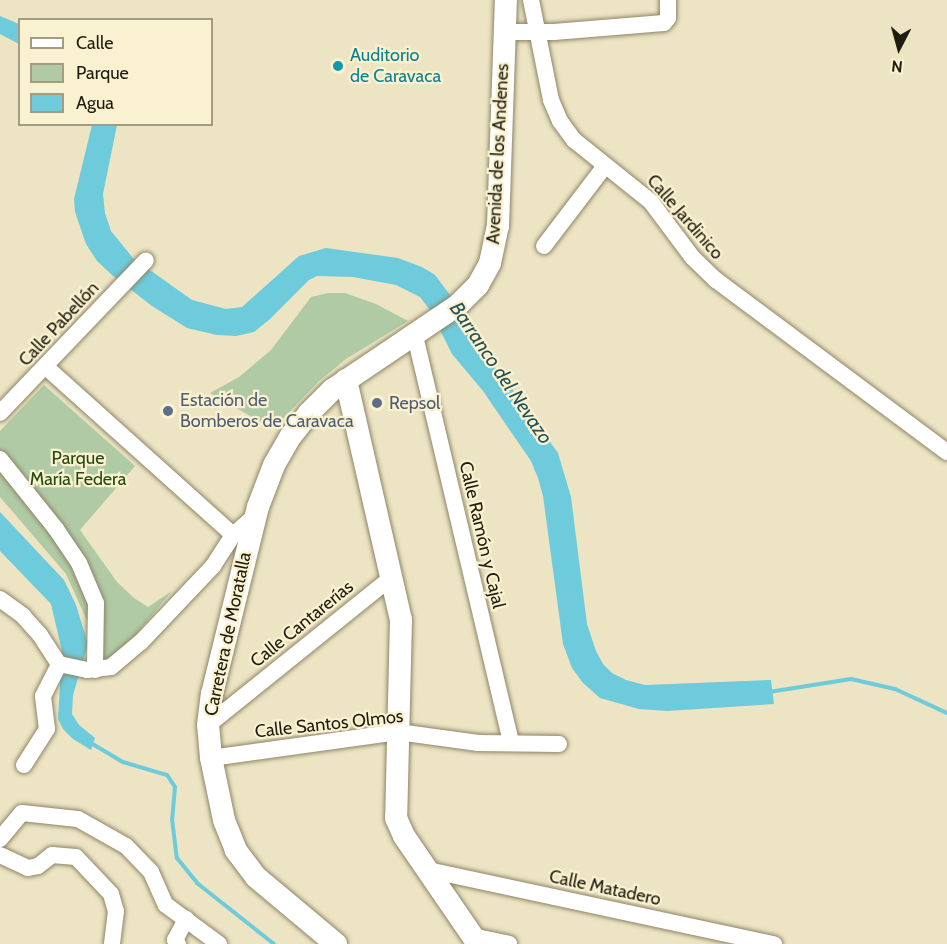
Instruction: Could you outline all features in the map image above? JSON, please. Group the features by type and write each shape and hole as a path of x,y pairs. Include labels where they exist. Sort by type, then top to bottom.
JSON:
{"main road":[{"name":"Avenida de los Andenes","path":"346,380 420,332 466,298 486,272 496,239 506,0"},
{"name":"Carretera de Moratalla","path":"336,944 245,866 229,837 224,820 211,758 208,725 214,680 237,571 240,541 256,515 274,465 291,436 318,403 346,380"},
{"path":"346,380 399,605 402,636 396,819 404,836 475,940"}],"street":[{"name":"Calle Jardinico","path":"531,0 551,99 560,121 574,140 651,202 692,257 716,280 947,452"},
{"path":"504,32 539,33 664,23 668,18 668,0"},
{"path":"544,246 604,166"},
{"name":"Calle Pabellón","path":"0,413 46,368 146,260"},
{"name":"Calle Ramón y Cajal","path":"420,332 511,742"},
{"path":"0,599 23,616 61,665 88,669 111,667 121,661 207,572 222,551 240,541 46,368"},
{"path":"0,459 56,529 79,563 96,603 88,669"},
{"path":"222,551 225,565 237,571"},
{"path":"207,572 237,571"},
{"name":"Calle Cantarerías","path":"208,725 393,576"},
{"path":"24,765 46,729 43,696 61,665"},
{"name":"Calle Santos Olmos","path":"211,758 398,732 478,743 559,744"},
{"path":"0,839 21,813 78,819 126,846 151,872 166,905 219,944"},
{"path":"0,855 28,868 39,866 52,855 76,857 111,894 116,911 112,944"},
{"name":"Calle Matadero","path":"428,870 718,938 774,944"},
{"path":"178,944 175,940 186,919"},
{"path":"475,940 509,944"}],"green space":[{"path":"328,293 345,293 376,304 408,321 346,359 319,381 273,429 210,393 239,377 271,350 311,297"},
{"name":"Parque María Federa","path":"44,385 135,466 80,530 117,582 134,598 148,607 172,591 128,644 111,657 99,661 89,625 66,574 0,497 0,431"}],"water":[{"path":"0,16 18,24 18,43 0,34"},
{"path":"92,126 117,126 103,194 105,213 111,231 133,258 192,300 226,309 242,307 299,256 326,248 398,258 422,267 435,275 450,295 482,353 503,376 558,453 571,497 587,624 603,664 612,673 626,680 645,685 771,680 774,704 667,711 639,709 600,698 583,683 572,668 563,644 543,496 531,461 483,391 452,354 430,310 420,297 396,285 353,277 317,276 309,280 254,332 236,336 217,335 187,328 152,306 97,261 86,244 75,212 74,199"},
{"path":"0,512 64,580 76,605 88,644 73,695 72,714 79,725 95,738 91,750 73,739 63,729 58,719 62,651 51,604 0,551"}],"waterway":[{"name":"Barranco del Nevazo","path":"769,692 851,679 895,689 947,713"},
{"path":"91,743 123,762 167,775 175,787 172,819 177,858 197,883 274,944"}],"place":[{"name":"Auditorio de Caravaca","path":"338,66"},
{"name":"Repsol","path":"377,403"},
{"name":"Estación de Bomberos de Caravaca","path":"168,411"}]}
